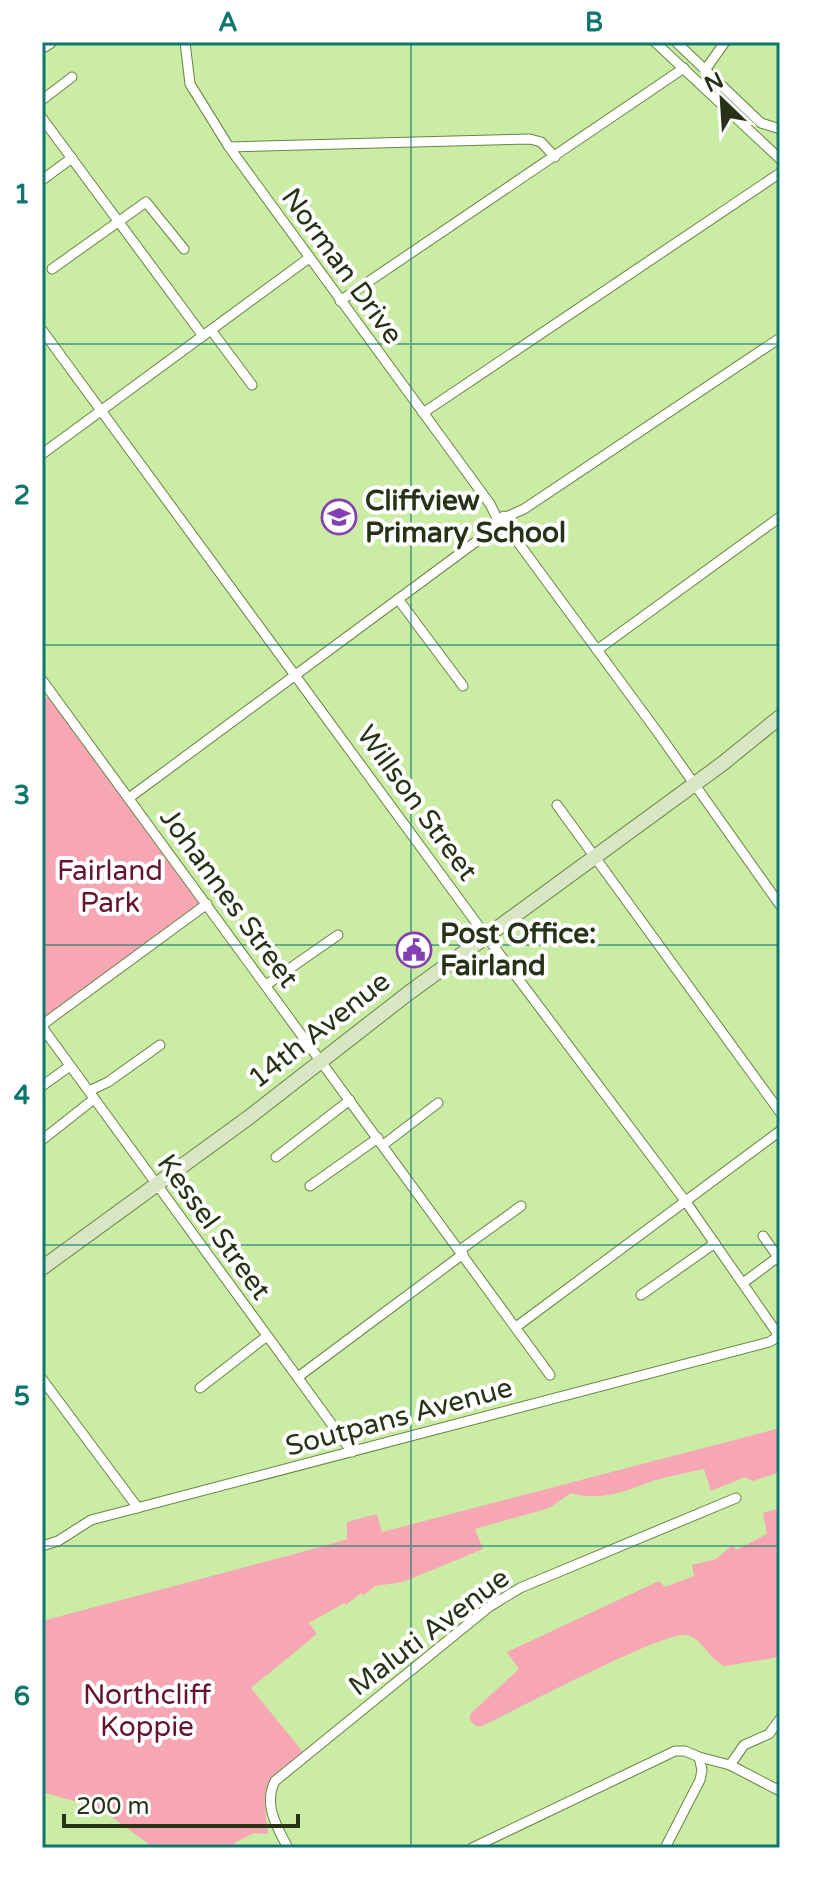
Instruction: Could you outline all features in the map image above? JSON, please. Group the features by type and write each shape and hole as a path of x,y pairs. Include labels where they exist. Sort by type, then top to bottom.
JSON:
{"main road":[{"name":"14th Avenue","path":"42,1268 780,717"}],"street":[{"path":"42,47 50,42"},
{"name":"Norman Drive","path":"185,42 190,84 229,147 780,905"},
{"path":"655,42 780,159"},
{"path":"676,42 761,123 775,128"},
{"path":"705,70 725,42"},
{"path":"340,301 684,68"},
{"path":"42,100 72,77"},
{"path":"42,118 145,257 252,385"},
{"path":"758,138 775,128"},
{"path":"229,147 530,139 541,142 555,157"},
{"path":"42,180 72,158"},
{"path":"423,413 780,173"},
{"path":"52,269 148,202 184,249"},
{"path":"42,454 309,258"},
{"name":"Willson Street","path":"42,330 486,936 686,1202 743,1283 776,1323 777,1334 772,1341"},
{"path":"129,798 503,522 780,338"},
{"path":"597,650 780,517"},
{"path":"398,599 463,686"},
{"name":"Johannes Street","path":"42,680 46,695 129,798 550,1375"},
{"path":"557,805 780,1112"},
{"path":"42,1026 207,904"},
{"path":"266,985 338,935"},
{"name":"Kessel Street","path":"42,1026 352,1452"},
{"path":"42,1140 91,1095 160,1045"},
{"path":"42,1086 70,1066"},
{"path":"276,1157 350,1100"},
{"path":"310,1186 438,1103"},
{"path":"516,1327 780,1131"},
{"path":"298,1377 521,1206"},
{"path":"743,1283 779,1259 763,1236"},
{"path":"641,1295 715,1243"},
{"path":"200,1388 267,1336"},
{"name":"Soutpans Avenue","path":"42,1546 63,1538 88,1522 772,1341"},
{"path":"42,1379 138,1508"},
{"name":"Maluti Avenue","path":"288,1848 271,1810 270,1796 275,1781 489,1607 520,1588 736,1498"},
{"path":"730,1765 744,1745 769,1734 780,1719"},
{"path":"472,1848 670,1752 685,1751 730,1765 778,1787"},
{"path":"665,1848 700,1780 702,1770 699,1757"}],"green space":[{"name":"Fairland Park","path":"53,693 206,902 42,1021 42,701"},
{"name":"Northcliff Koppie","path":"780,1428 780,1472 753,1481 745,1477 711,1491 704,1469 613,1494 593,1496 571,1493 549,1508 475,1529 483,1549 403,1582 375,1586 364,1595 361,1593 346,1605 344,1603 309,1623 317,1634 251,1688 303,1752 267,1786 268,1834 254,1833 234,1843 237,1848 154,1848 101,1809 42,1792 42,1621 347,1539 347,1522 377,1514 382,1532"},
{"path":"780,1508 780,1657 725,1666 693,1637 674,1637 621,1657 482,1726 476,1726 470,1720 470,1714 519,1669 507,1652 659,1581 665,1587 694,1576 692,1565 716,1559 733,1545 736,1550 767,1534 763,1513"}],"place":[{"name":"Cliffview Primary School","path":"339,517"},
{"name":"Post Office: Fairland","path":"414,950"}]}
